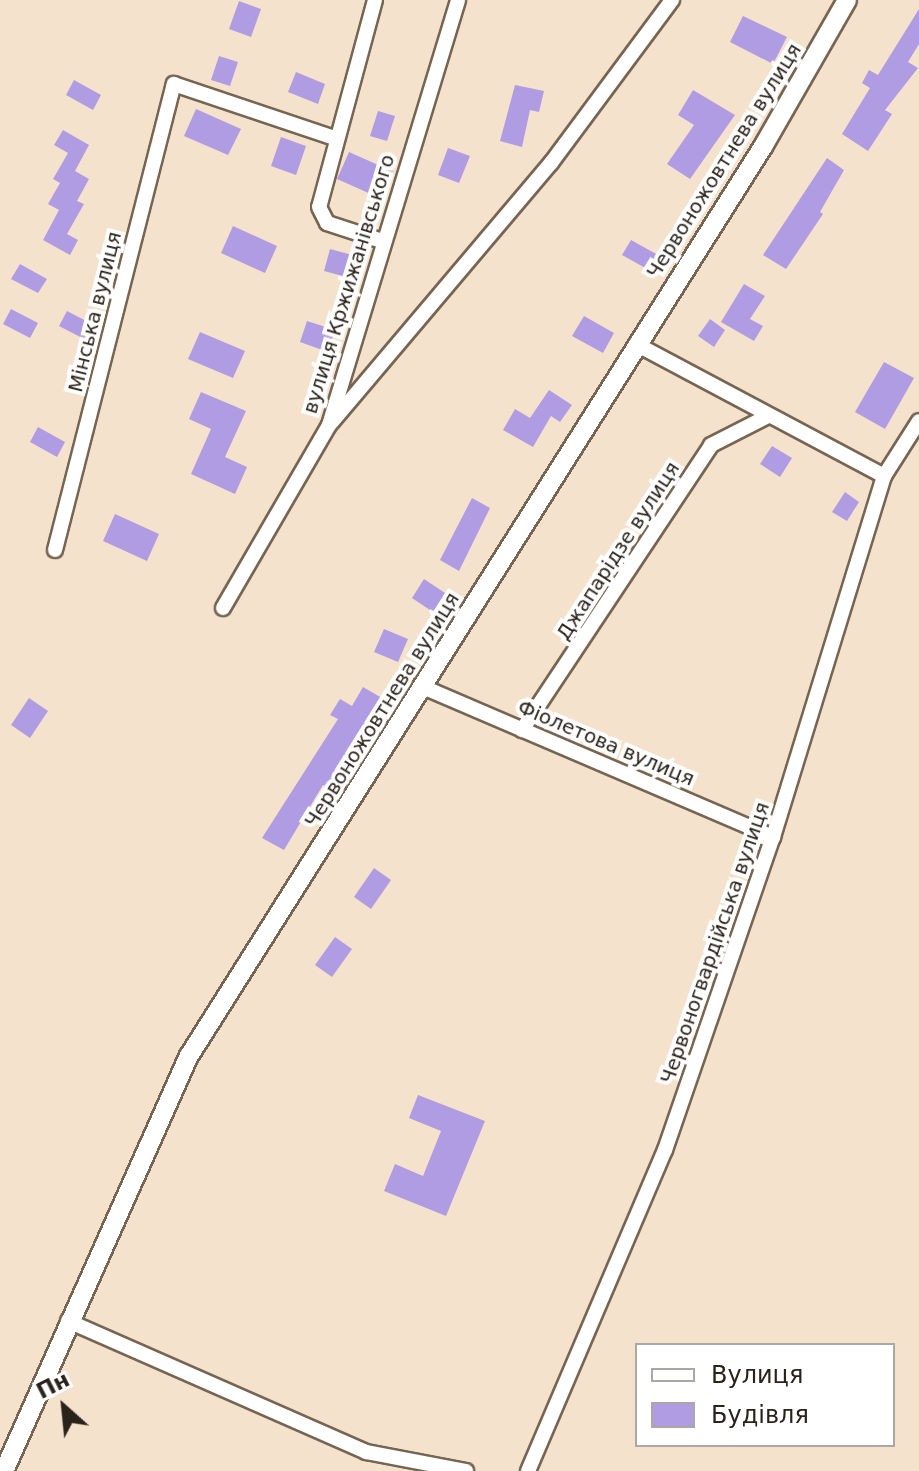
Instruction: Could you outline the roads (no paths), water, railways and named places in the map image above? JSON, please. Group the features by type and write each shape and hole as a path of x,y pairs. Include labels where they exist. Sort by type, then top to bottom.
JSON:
{"street":[{"path":"375,0 334,138 319,207 327,223 382,241"},
{"name":"вулиця Кржижанівського","path":"223,608 329,425 382,241 458,0"},
{"path":"329,425 551,163 672,0"},
{"name":"Червоножовтнева вулиця","path":"4,1471 68,1321 189,1056 764,145 847,0"},
{"name":"Мінська вулиця","path":"55,550 174,84 334,138"},
{"path":"636,344 766,417 884,476"},
{"name":"Джапарідзе вулиця","path":"522,730 711,445 766,417"},
{"name":"Червоногвардійська вулиця","path":"528,1471 665,1150 773,837 884,476 919,421"},
{"name":"Фіолетова вулиця","path":"423,687 773,837"},
{"path":"68,1321 366,1452 466,1471"}]}
